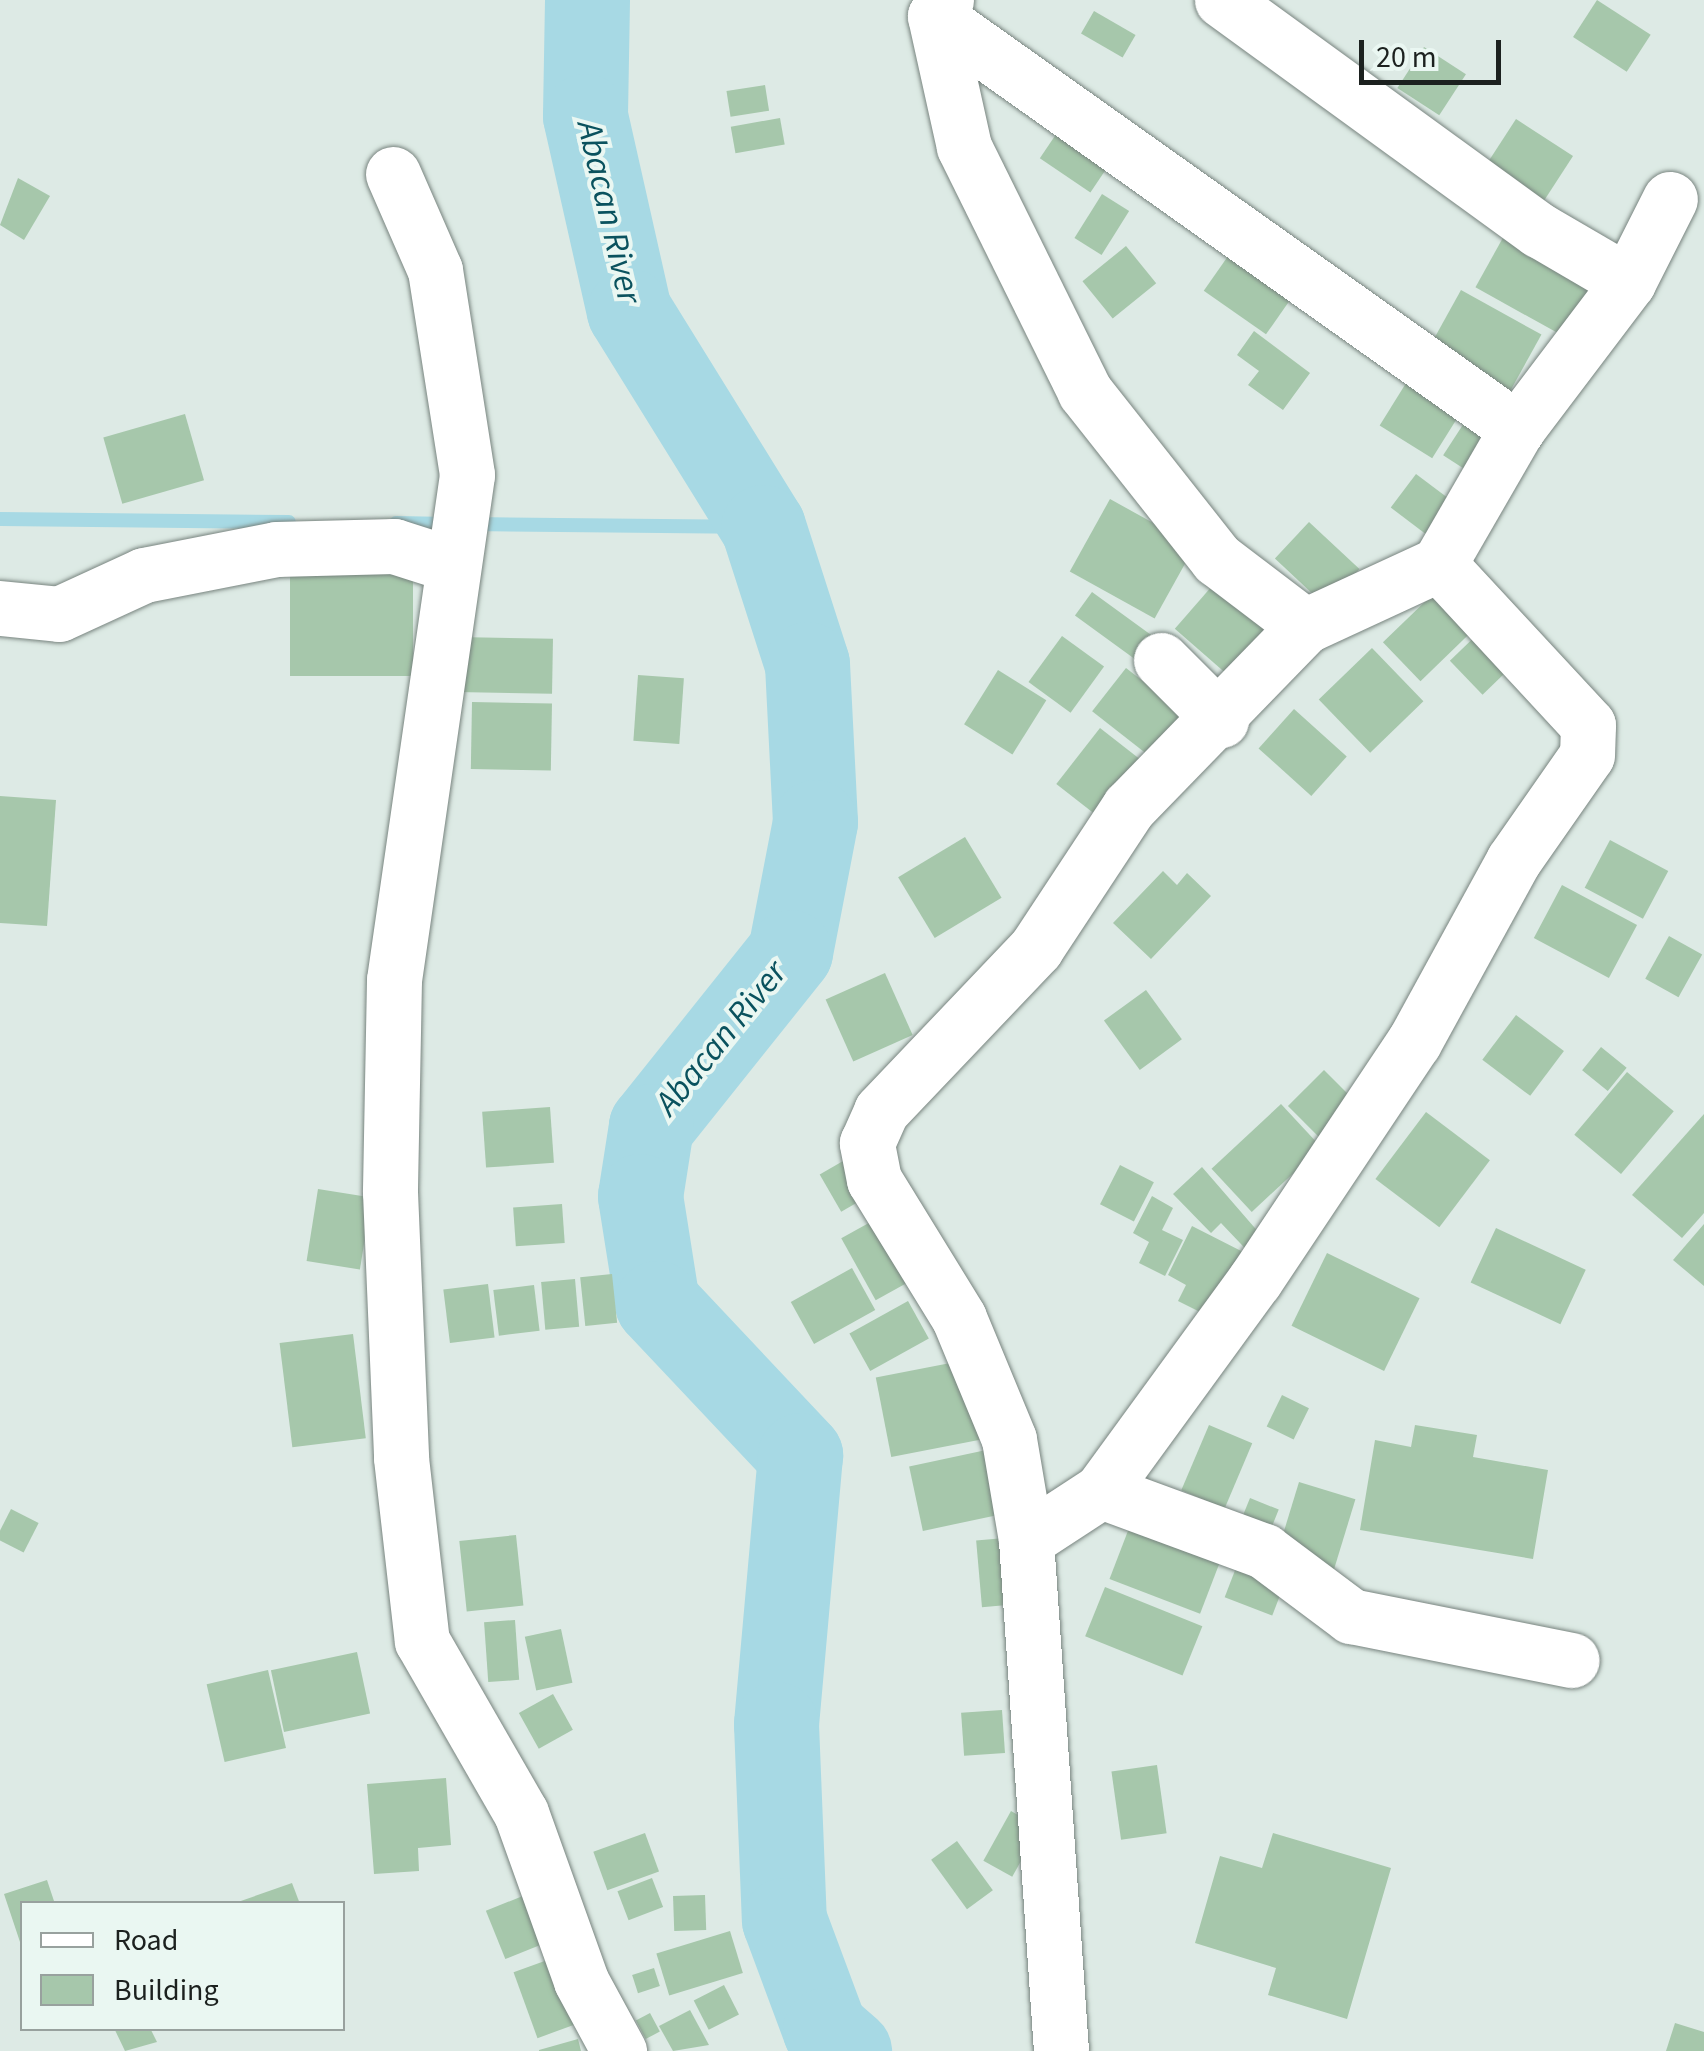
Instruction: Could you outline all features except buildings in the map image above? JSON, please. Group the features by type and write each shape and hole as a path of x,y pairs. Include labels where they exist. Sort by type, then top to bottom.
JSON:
{"street":[{"path":"1222,0 1539,230 1628,282"},
{"path":"940,8 1516,429"},
{"path":"940,8 964,147 1011,257 1085,392 1218,559 1305,626"},
{"path":"393,174 435,270 467,475 394,980 390,1192 420,1622 521,1813 580,1982 619,2051"},
{"path":"1061,2051 1026,1540 1009,1439 959,1318 874,1180 867,1143 881,1111 1036,948 1129,807 1221,720 1305,626 1439,564 1516,429 1628,282 1670,198"},
{"path":"0,608 59,614 144,575 276,549 394,546 453,551"},
{"path":"1026,1540 1101,1491 1403,1058 1514,861 1587,755 1588,724 1439,564"},
{"path":"1161,660 1221,720"},
{"path":"1101,1491 1264,1551 1351,1616 1572,1660"}],"waterway":[{"name":"Abacan River","path":"587,0 585,116 629,311 763,527 807,664 815,822 790,952 651,1126 640,1196 657,1303 800,1455 776,1724 784,1920 825,2030 849,2051"},
{"path":"0,519 289,522"},
{"path":"396,523 449,524"},
{"path":"471,524 763,527"}]}
